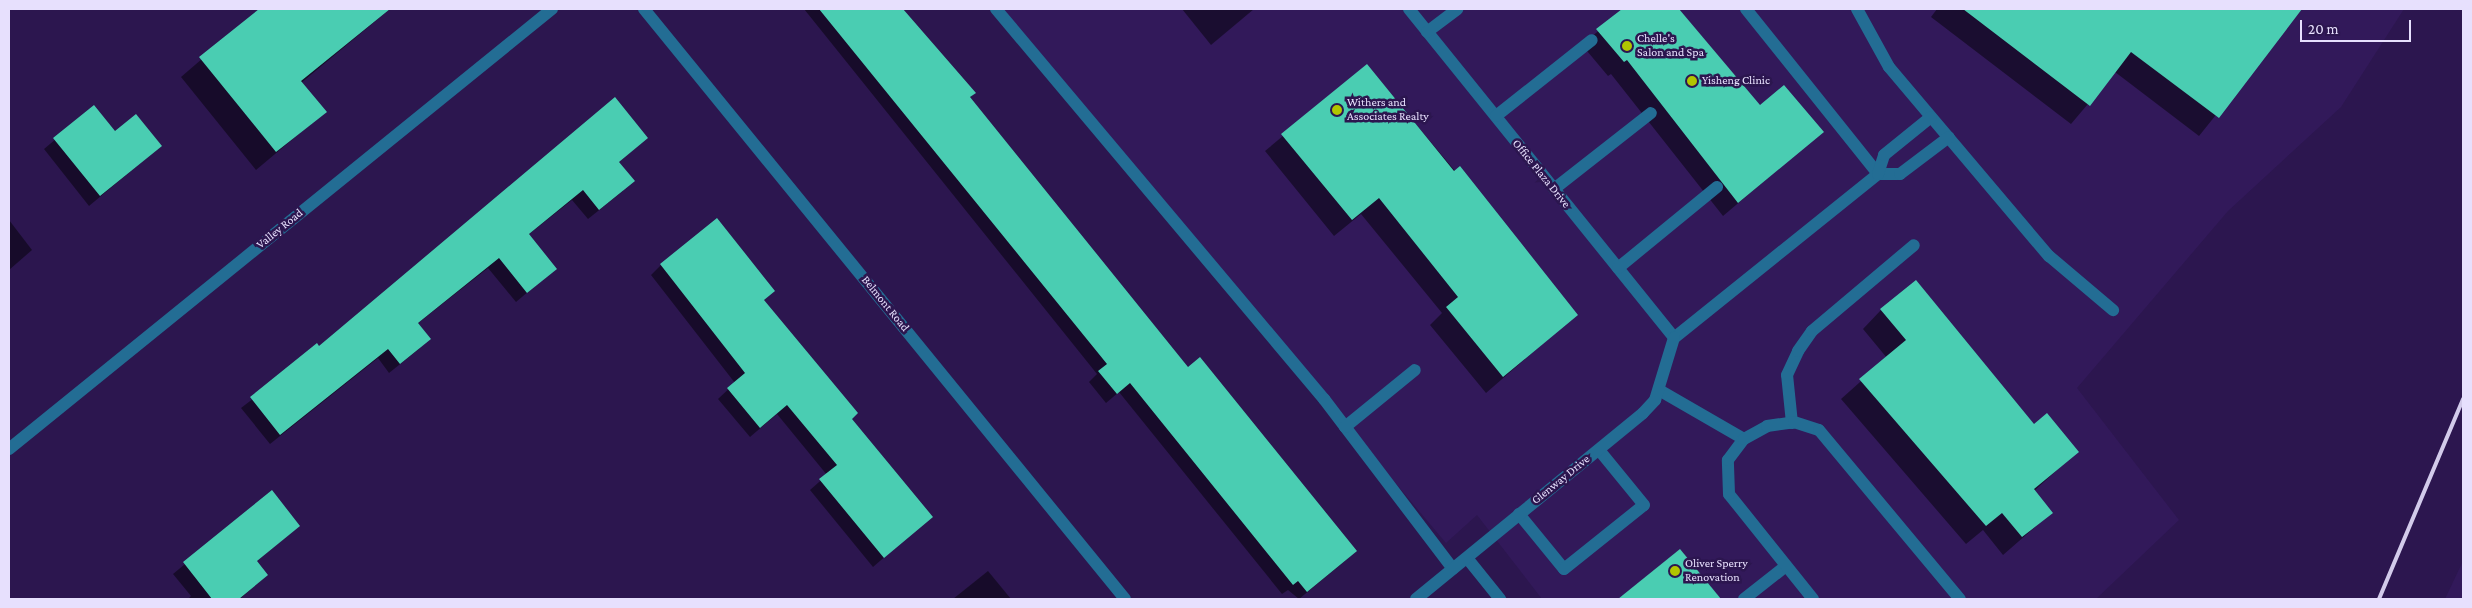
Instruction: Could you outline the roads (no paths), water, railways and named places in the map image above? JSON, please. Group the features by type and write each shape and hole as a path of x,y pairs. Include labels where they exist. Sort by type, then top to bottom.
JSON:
{"street":[{"name":"Valley Road","path":"9,449 552,9"},
{"name":"Belmont Road","path":"644,9 1125,599"},
{"path":"996,9 1345,427 1453,569"},
{"name":"Office Plaza Drive","path":"1409,9 1674,338"},
{"path":"1428,32 1457,9"},
{"path":"1746,9 1878,174"},
{"path":"1857,9 1889,67 2048,256 2113,310"},
{"path":"1496,116 1592,40"},
{"path":"1554,190 1651,114"},
{"path":"1674,338 1878,174 1884,155 1931,117"},
{"path":"1878,174 1900,174 1948,137"},
{"path":"1618,268 1717,186"},
{"path":"1792,423 1787,375 1798,351 1812,331 1914,244"},
{"name":"Glenway Drive","path":"1416,599 1643,413 1659,390 1674,338"},
{"path":"1345,427 1416,370"},
{"path":"1659,390 1744,439"},
{"path":"1813,599 1729,494 1728,460 1744,439 1767,426 1792,423 1819,430 1960,599"},
{"path":"1519,514 1564,569 1644,505 1599,450"},
{"path":"1467,558 1500,599"},
{"path":"1744,599 1786,566"}],"railway":[{"path":"2379,599 2463,399"}],"place":[{"name":"Chelle's Salon and Spa","path":"1627,46"},
{"name":"Yisheng Clinic","path":"1692,81"},
{"name":"Withers and Associates Realty","path":"1337,110"},
{"name":"Oliver Sperry Renovation","path":"1675,571"}]}
